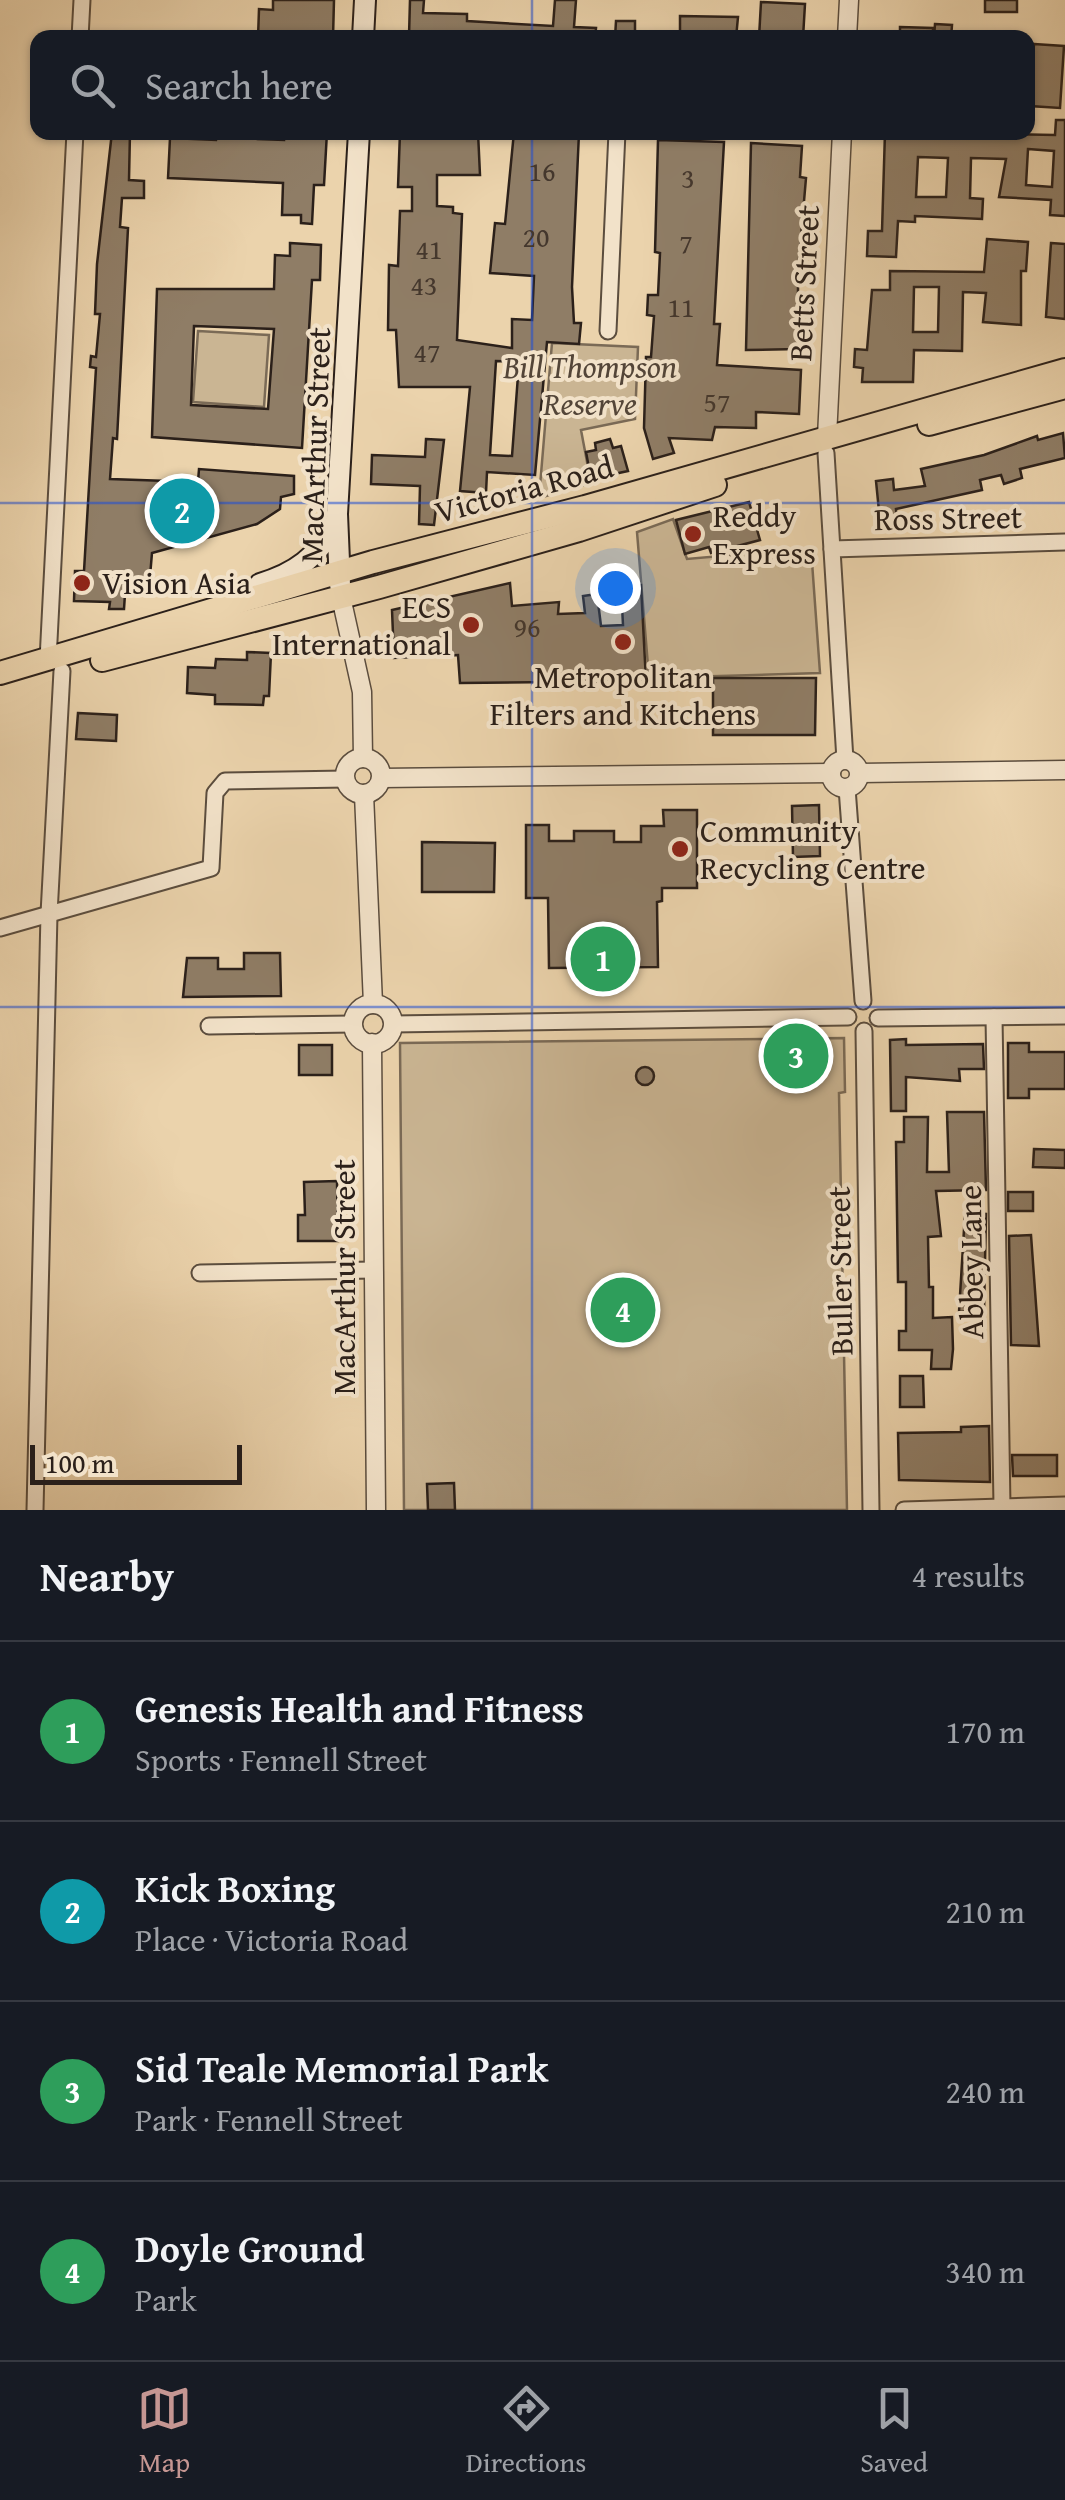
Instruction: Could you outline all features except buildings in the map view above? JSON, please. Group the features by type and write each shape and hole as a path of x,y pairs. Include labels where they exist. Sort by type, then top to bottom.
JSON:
{"main road":[{"path":"363,30 365,0"},
{"name":"MacArthur Street","path":"341,597 337,514 359,140"},
{"name":"Victoria Road","path":"0,673 54,666 341,597 1065,370"},
{"name":"Victoria Road","path":"0,688 109,642 338,572 1065,387"},
{"path":"109,642 181,608 285,577 315,554 337,514"}],"street":[{"path":"80,30 82,0"},
{"path":"847,30 849,0"},
{"path":"36,1510 54,666 75,140"},
{"path":"608,331 616,140"},
{"name":"Betts Street","path":"826,445 842,140"},
{"path":"826,445 836,784 847,788 855,784 860,773"},
{"name":"Ross Street","path":"832,549 1065,542"},
{"name":"MacArthur Street","path":"341,597 362,692 363,758"},
{"path":"363,758 375,762 381,778 375,789 364,794 352,790 346,779 352,762 363,758"},
{"path":"381,778 838,766 853,762 860,773"},
{"path":"860,773 1065,770"},
{"path":"0,928 211,868 214,793 225,781 346,779"},
{"path":"847,788 863,1002"},
{"path":"364,794 373,1004"},
{"path":"863,1002 874,1006 878,1018 874,1027 864,1031 853,1028 848,1017 852,1006 863,1002"},
{"path":"373,1004 385,1007 393,1024 389,1036 372,1044 362,1040 353,1024 359,1010 373,1004"},
{"path":"878,1018 1065,1016"},
{"path":"393,1024 848,1017"},
{"name":"Abbey Lane","path":"994,1017 1002,1506"},
{"path":"209,1026 353,1024"},
{"name":"Buller Street","path":"864,1031 871,1510"},
{"name":"MacArthur Street","path":"372,1044 376,1510"},
{"path":"200,1274 374,1270"},
{"path":"904,1510 1065,1505"}],"green space":[{"path":"198,331 269,335 264,407 193,402"},
{"name":"Bill Thompson Reserve","path":"552,343 638,347 635,419 581,430 591,483 539,498"},
{"path":"673,519 687,559 811,548 820,673 649,678 637,532"},
{"path":"844,1038 845,1092 839,1093 847,1510 404,1510 400,1043"}],"place":[{"name":"Kick Boxing","path":"182,511"},
{"name":"Reddy Express","path":"693,534"},
{"name":"Vision Asia","path":"82,583"},
{"name":"ECS International","path":"471,625"},
{"name":"Metropolitan Filters and Kitchens","path":"623,642"},
{"name":"Community Recycling Centre","path":"680,849"},
{"name":"Genesis Health and Fitness","path":"603,959"},
{"name":"Sid Teale Memorial Park","path":"796,1056"},
{"name":"Doyle Ground","path":"623,1310"}]}
